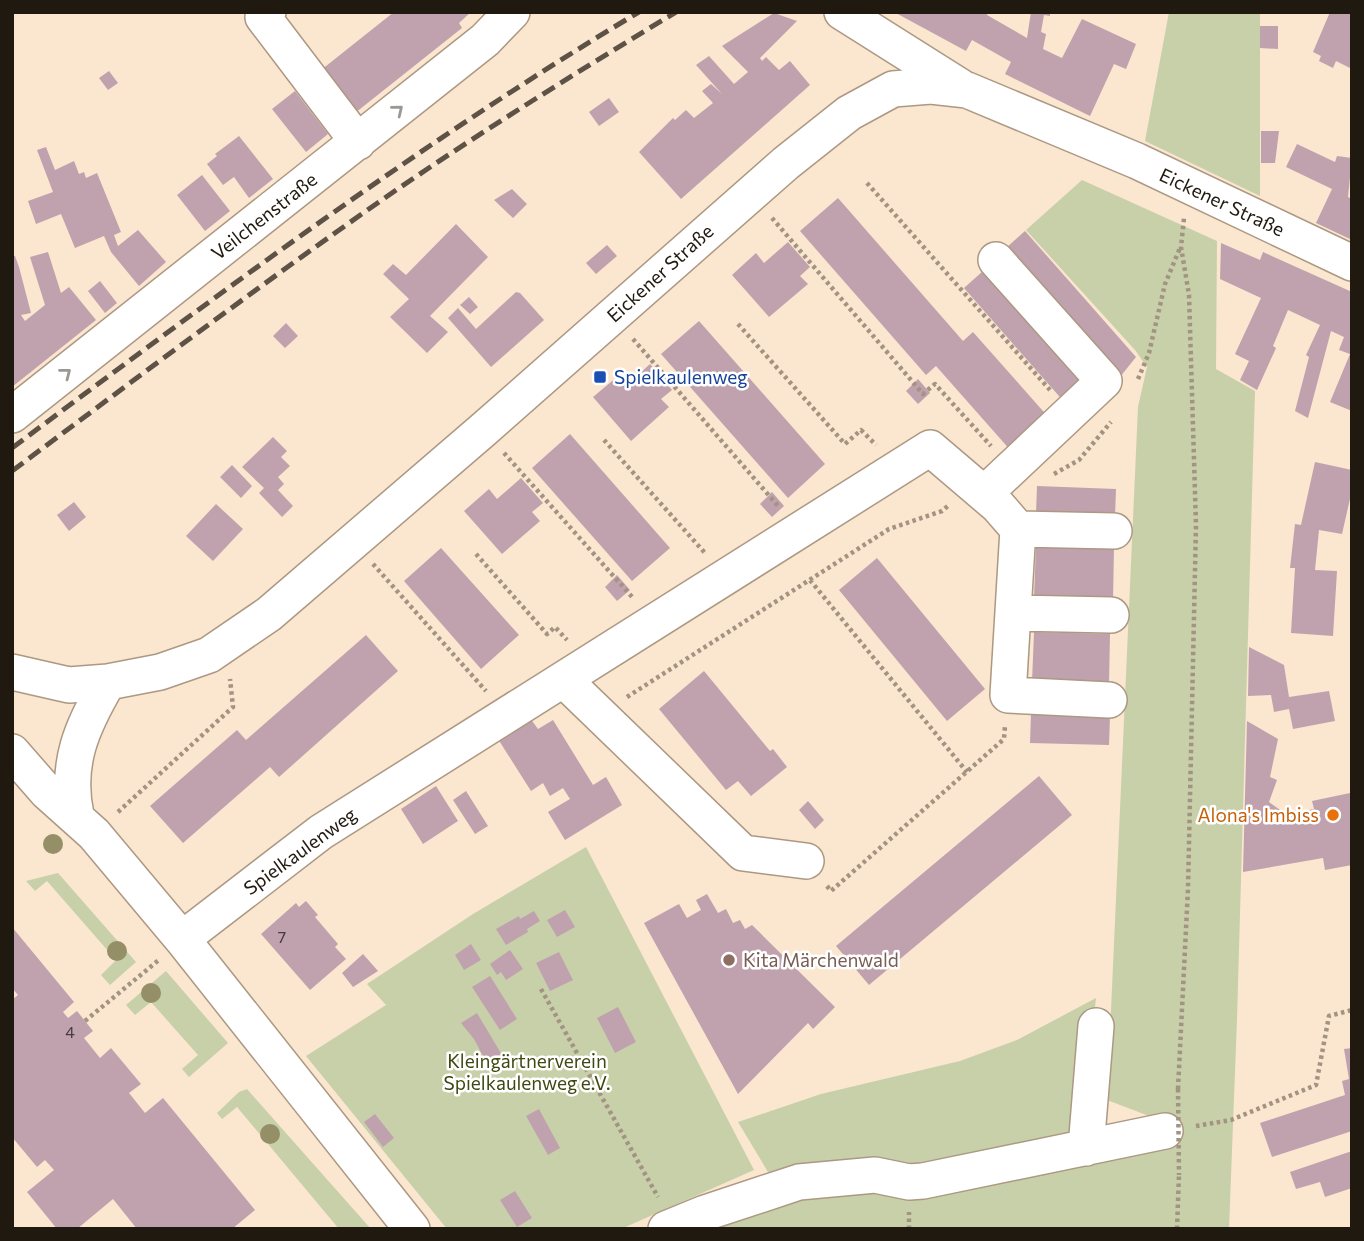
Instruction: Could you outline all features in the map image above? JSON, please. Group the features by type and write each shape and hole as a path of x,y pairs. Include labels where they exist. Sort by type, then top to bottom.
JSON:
{"street":[{"path":"268,12 263,17 358,142"},
{"name":"Veilchenstraße","path":"12,415 485,40 512,12"},
{"path":"842,12 967,90"},
{"name":"Eickener Straße","path":"12,673 69,685 108,682 160,672 209,655 269,614 354,542 750,194 849,113 893,89 931,86 967,90 1137,161 1352,263"},
{"path":"996,260 1104,381 1011,468 979,489 1018,529 1008,695 1109,700"},
{"name":"Spielkaulenweg","path":"182,939 321,832 930,448 979,489"},
{"path":"1018,529 1114,531"},
{"path":"1013,613 1111,615"},
{"path":"577,671 600,715 743,853 806,861"},
{"path":"85,824 71,790 72,769 92,709 108,682"},
{"path":"12,752 47,792 85,824 182,939 412,1229"},
{"path":"1086,1149 1096,1026"},
{"path":"670,1227 799,1182 875,1175 909,1182 923,1181 1165,1131"}],"path":[{"path":"867,183 1054,396 1045,404 1060,422"},
{"path":"1177,1229 1178,1089 1188,889 1196,525 1189,295 1181,247 1186,186"},
{"path":"750,194 923,394 934,384 1011,468 1036,477 1058,474 1079,460 1115,417"},
{"path":"1133,389 1149,353 1165,284 1181,247"},
{"path":"612,316 800,531"},
{"path":"738,324 845,444 861,429 898,469"},
{"path":"483,430 655,622"},
{"path":"604,440 727,577"},
{"path":"600,715 889,529 942,511 979,489"},
{"path":"354,542 507,715"},
{"path":"476,554 547,634 555,627 577,671"},
{"path":"810,580 967,772"},
{"path":"85,824 233,707 226,643"},
{"path":"806,861 831,891 1004,739 1008,695"},
{"path":"85,1021 182,939"},
{"path":"541,989 670,1227"},
{"path":"1165,1131 1231,1120 1316,1085 1329,1016 1352,1010"}],"green space":[{"path":"1169,12 1260,12 1260,196 1145,141"},
{"path":"1082,180 1217,241 1216,369 1255,391 1229,1229 714,1229 743,1215 807,1195 893,1189 897,1198 1155,1143 1157,1128 1149,1116 1107,1100 1138,407 1147,367 1135,350 1026,230"},
{"name":"Kleingärtnerverein Spielkaulenweg e.V.","path":"586,847 754,1170 621,1229 447,1229 306,1056 386,1005 367,984 473,914"},
{"path":"58,873 136,962 110,985 101,975 116,960 47,881 35,891 26,881"},
{"path":"166,971 228,1043 189,1077 182,1069 198,1055 151,1002 135,1015 126,1005"},
{"path":"1096,998 1081,1132 922,1167 768,1172 738,1122 821,1094 960,1061 1017,1040"},
{"path":"247,1089 371,1229 339,1229 237,1107 222,1119 217,1113 239,1092"}],"building":[{"path":"394,12 471,12 459,23 462,28 350,117 316,74"},
{"path":"894,12 988,12 987,15 1027,38 1031,12 1050,12 1050,16 1044,15 1041,32 1046,34 1043,49 1062,58 1082,19 1136,44 1126,69 1114,64 1090,116 1005,74 1011,62 972,40 966,51"},
{"path":"1330,12 1352,12 1352,69 1336,61 1333,68 1319,61 1321,56 1313,52"},
{"path":"774,13 797,21 760,58 762,61 766,57 779,70 790,61 810,85 681,199 639,152 673,118 675,120 686,110 694,118 713,103 702,91 711,84 722,94 696,65 709,56 734,84 748,72 722,46"},
{"path":"1260,26 1278,26 1278,49 1260,48"},
{"path":"109,71 118,83 108,90 99,78"},
{"path":"295,91 328,134 306,152 272,109"},
{"path":"609,98 619,112 599,126 589,112"},
{"path":"1261,131 1279,131 1275,163 1261,163"},
{"path":"239,136 273,179 249,198 234,177 223,185 207,164 217,156 215,154"},
{"path":"1297,144 1335,162 1337,156 1352,158 1348,197 1352,199 1352,240 1316,223 1332,189 1286,167"},
{"path":"46,147 55,170 74,161 79,174 84,172 86,178 97,173 121,232 114,235 118,246 138,230 166,262 139,286 111,252 104,236 75,248 61,214 36,224 28,201 53,192 37,150"},
{"path":"202,175 230,211 205,231 177,195"},
{"path":"512,189 527,204 513,218 494,200"},
{"path":"838,198 963,341 973,332 1050,419 1012,452 936,366 926,375 800,231"},
{"path":"456,224 488,257 430,316 448,332 427,353 390,317 409,299 383,274 393,264 406,275"},
{"path":"1025,231 1136,357 1120,377 1006,248"},
{"path":"788,242 810,267 800,276 808,284 769,317 732,275 756,253 764,263"},
{"path":"1221,243 1260,260 1263,252 1352,292 1352,411 1330,402 1350,354 1339,350 1344,337 1331,331 1308,418 1295,411 1309,357 1306,355 1320,325 1288,310 1273,346 1276,348 1257,390 1240,380 1249,361 1235,354 1261,298 1220,279"},
{"path":"607,245 617,256 596,274 586,263"},
{"path":"48,252 61,293 69,287 96,320 12,387 12,256 15,256 19,267 31,313 21,315 25,321 45,305 30,257"},
{"path":"983,271 1085,388 1066,404 964,288"},
{"path":"100,281 117,303 105,313 88,291"},
{"path":"516,292 520,293 544,320 491,367 448,318 458,308 476,329"},
{"path":"469,297 478,307 470,314 460,305"},
{"path":"699,321 825,464 788,498 661,354"},
{"path":"286,323 298,336 285,348 273,336"},
{"path":"650,364 672,390 661,399 669,407 631,441 593,397 618,376 626,386"},
{"path":"918,379 930,393 918,404 906,391"},
{"path":"570,434 670,548 632,581 532,468"},
{"path":"273,437 287,451 281,457 290,466 278,477 284,484 278,490 293,506 282,517 259,493 264,488 242,467"},
{"path":"1315,462 1352,470 1352,490 1342,534 1319,530 1315,570 1337,571 1333,636 1291,633 1295,568 1290,568 1295,524 1301,525"},
{"path":"232,465 252,486 241,498 220,477"},
{"path":"521,478 543,503 532,512 540,521 502,554 464,511 489,489 497,499"},
{"path":"1037,486 1116,489 1115,517 1036,514"},
{"path":"772,492 784,506 772,517 760,504"},
{"path":"74,502 86,517 69,531 57,515"},
{"path":"216,504 243,529 213,561 186,536"},
{"path":"1036,545 1114,548 1113,600 1034,598"},
{"path":"441,548 519,635 481,669 404,581"},
{"path":"877,558 985,689 947,721 839,590"},
{"path":"617,575 630,590 617,601 605,587"},
{"path":"1034,632 1110,634 1109,684 1032,682"},
{"path":"366,635 398,671 279,777 270,767 183,843 150,806 237,730 246,740"},
{"path":"1249,647 1284,665 1289,697 1329,691 1335,721 1293,729 1289,709 1274,712 1271,695 1248,696"},
{"path":"704,671 770,751 773,749 787,767 751,796 738,781 726,790 659,709"},
{"path":"1031,713 1110,716 1109,745 1030,743"},
{"path":"530,718 538,729 553,720 593,785 606,777 622,805 565,840 548,812 570,799 563,788 550,796 543,783 531,791 498,739"},
{"path":"1247,721 1278,739 1270,777 1277,780 1269,802 1287,815 1314,809 1312,801 1350,793 1352,865 1325,870 1323,858 1243,872"},
{"path":"1039,776 1072,815 869,985 836,946"},
{"path":"436,786 458,821 423,844 401,809"},
{"path":"466,791 488,826 475,834 453,800"},
{"path":"808,801 824,820 815,829 799,810"},
{"path":"707,894 718,913 726,909 733,923 740,920 745,929 752,925 835,1007 813,1029 808,1023 738,1094 644,923 679,904 687,918 701,910 696,900"},
{"path":"306,901 318,915 315,917 338,944 335,947 346,959 310,990 261,934 296,903 299,907"},
{"path":"565,910 575,927 557,937 547,920"},
{"path":"534,911 540,921 506,945 496,929"},
{"path":"12,927 74,1002 63,1012 68,1018 77,1011 93,1031 84,1038 100,1058 111,1048 141,1084 129,1093 145,1113 163,1098 255,1210 232,1229 137,1229 113,1199 77,1229 57,1229 27,1192 54,1170 45,1160 37,1167 12,1137 12,1000 18,995 12,988"},
{"path":"471,944 481,960 464,970 455,955"},
{"path":"510,950 523,969 506,980 501,972 497,975 490,964"},
{"path":"559,952 573,980 550,991 536,963"},
{"path":"363,954 378,971 353,987 342,973"},
{"path":"490,976 517,1019 500,1030 472,987"},
{"path":"618,1007 636,1042 615,1053 597,1018"},
{"path":"477,1013 508,1065 493,1075 474,1039 461,1023"},
{"path":"1352,1048 1352,1131 1272,1157 1260,1123 1345,1095 1342,1081 1349,1079 1344,1049"},
{"path":"539,1109 560,1148 548,1155 526,1116"},
{"path":"375,1114 394,1138 383,1147 364,1122"},
{"path":"1352,1151 1352,1188 1325,1197 1320,1182 1296,1189 1290,1172"},
{"path":"515,1191 532,1218 517,1227 500,1200"}],"railway":[{"path":"12,448 398,167 639,12"},
{"path":"12,471 246,297 389,195 676,12"}],"place":[{"name":"Spielkaulenweg","path":"600,377"},
{"name":"Alona's Imbiss","path":"1333,815"},
{"name":"Kita Märchenwald","path":"729,960"}]}
